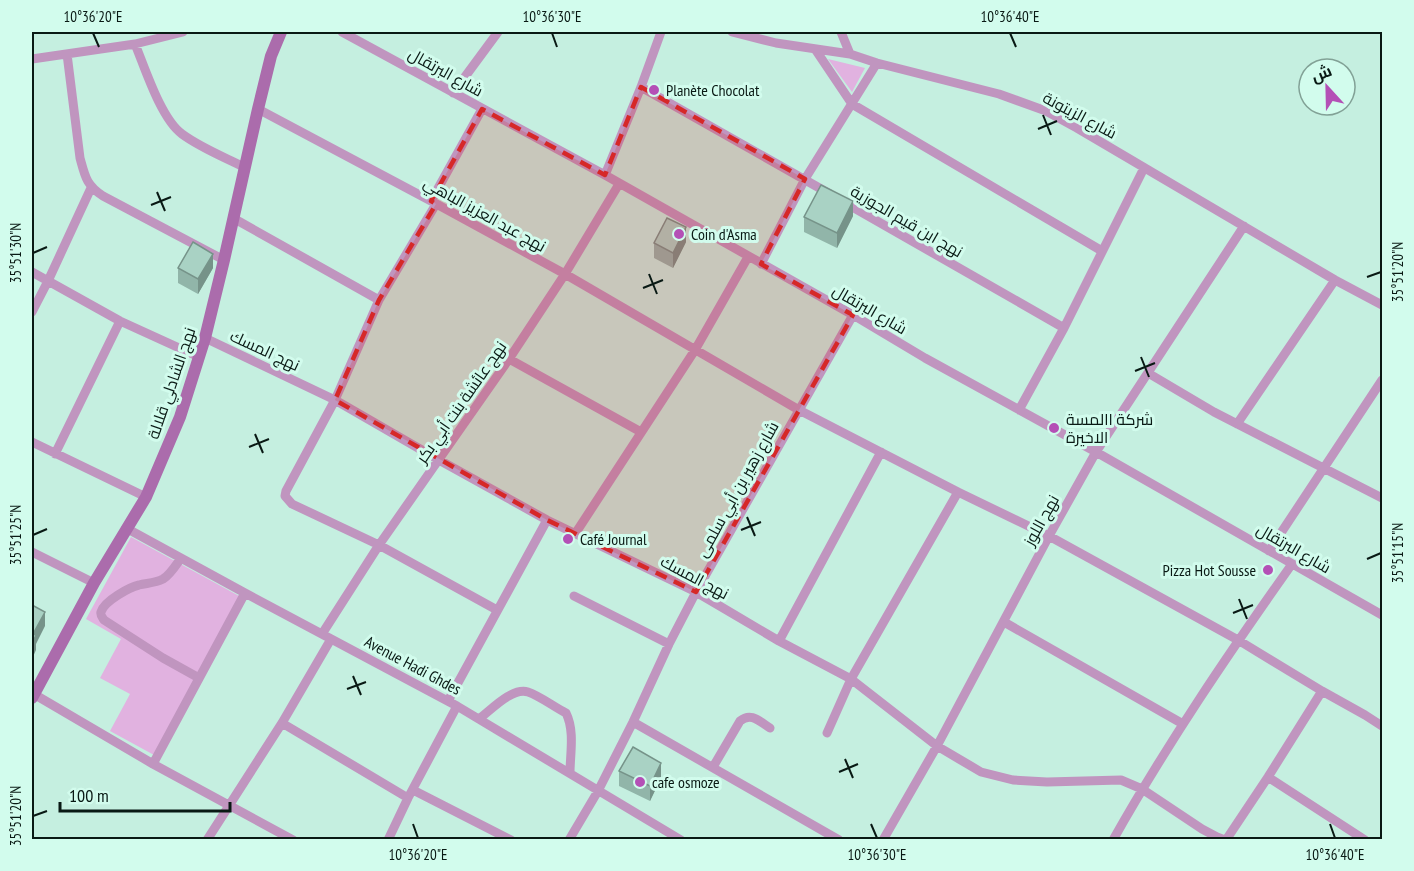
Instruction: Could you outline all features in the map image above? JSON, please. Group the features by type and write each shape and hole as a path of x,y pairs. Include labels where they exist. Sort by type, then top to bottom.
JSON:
{"street":[{"path":"32,59 135,44 146,36 183,32"},
{"path":"271,56 273,32"},
{"path":"271,56 281,32"},
{"name":"شارع البرتقال","path":"342,32 355,34 453,93 605,175 1383,615"},
{"path":"453,93 498,32"},
{"path":"605,175 661,32"},
{"name":"شارع الزيتونة","path":"732,32 776,43 850,54 1024,102 1059,118 1383,305"},
{"path":"841,32 850,54"},
{"path":"135,44 155,92 168,117 180,133 244,167"},
{"path":"815,49 852,104 1102,251"},
{"path":"68,54 80,158 84,174 92,188 224,260"},
{"name":"نهج الشادلي قلالة","path":"32,695 94,583 146,497 180,417 205,338 271,56"},
{"path":"761,264 806,179 877,63"},
{"name":"نهج ابن قيم الجوزية","path":"641,87 1064,327"},
{"name":"نهج عبد العزيز الباهي","path":"258,109 565,274 799,410 1049,536 1238,640 1383,726"},
{"path":"482,109 379,300 335,400 285,496 292,504 379,545 497,610"},
{"path":"1019,410 1064,327 1144,168"},
{"name":"نهج عائشة بنت أبي بكر","path":"322,634 379,545 509,360 565,274 619,184"},
{"path":"32,312 92,188"},
{"path":"233,218 379,300"},
{"name":"نهج اللوز","path":"883,840 938,746 1096,452 1244,226"},
{"path":"575,534 695,350 748,257"},
{"path":"32,272 120,321 199,357"},
{"path":"1237,424 1335,279"},
{"name":"شارع زهير بن أبي سلمى","path":"569,840 598,791 696,592 853,315"},
{"path":"54,454 120,321"},
{"name":"نهج المسك","path":"205,338 335,400 547,520 696,592 779,641 851,679 938,746 981,772 1013,780 1047,782 1121,780 1142,789 1203,829 1226,840"},
{"path":"509,360 641,432"},
{"path":"1148,373 1214,412 1383,498"},
{"path":"1269,551 1383,380"},
{"path":"32,442 146,497"},
{"path":"779,641 881,452"},
{"path":"827,733 851,679 958,492"},
{"path":"447,701 547,520"},
{"name":"Avenue Hadi Ghdes","path":"126,528 457,706 681,840"},
{"path":"32,552 94,583"},
{"path":"181,558 164,579 125,590 104,606 101,612 104,620 199,678"},
{"path":"1113,840 1183,724 1238,640 1292,564"},
{"path":"153,764 244,593"},
{"path":"574,596 669,644"},
{"path":"1004,622 1183,724"},
{"path":"207,840 282,723 332,639"},
{"path":"479,719 514,692 526,691 566,713 571,730 570,773"},
{"path":"1226,840 1322,691"},
{"path":"32,695 293,840"},
{"path":"388,840 457,706"},
{"path":"713,767 740,721 745,717 751,716 770,728"},
{"path":"633,722 839,840"},
{"path":"282,723 411,794 511,840"},
{"path":"1268,777 1365,840"}],"highlighted area":[{"path":"641,87 805,179 761,264 853,315 696,592 547,520 335,400 379,300 436,204 431,201 482,109 605,175"}],"shaded area":[{"path":"828,59 865,68 852,92"},
{"path":"131,537 241,597 154,755 110,731 130,694 100,678 121,639 86,619"}],"building":[{"path":"821,185 853,201 837,233 804,217"},
{"path":"667,218 686,227 673,253 654,243"},
{"path":"193,242 213,254 198,279 178,268"},
{"path":"32,605 45,612 33,634 36,635 32,644"},
{"path":"633,747 661,763 650,786 619,771"}],"place":[{"name":"Planète Chocolat","path":"654,90"},
{"name":"Coin d'Asma","path":"679,234"},
{"name":"شركة االمسة الاخيرة","path":"1054,428"},
{"name":"Café Journal","path":"568,539"},
{"name":"Pizza Hot Sousse","path":"1268,570"},
{"name":"cafe osmoze","path":"640,782"}]}
